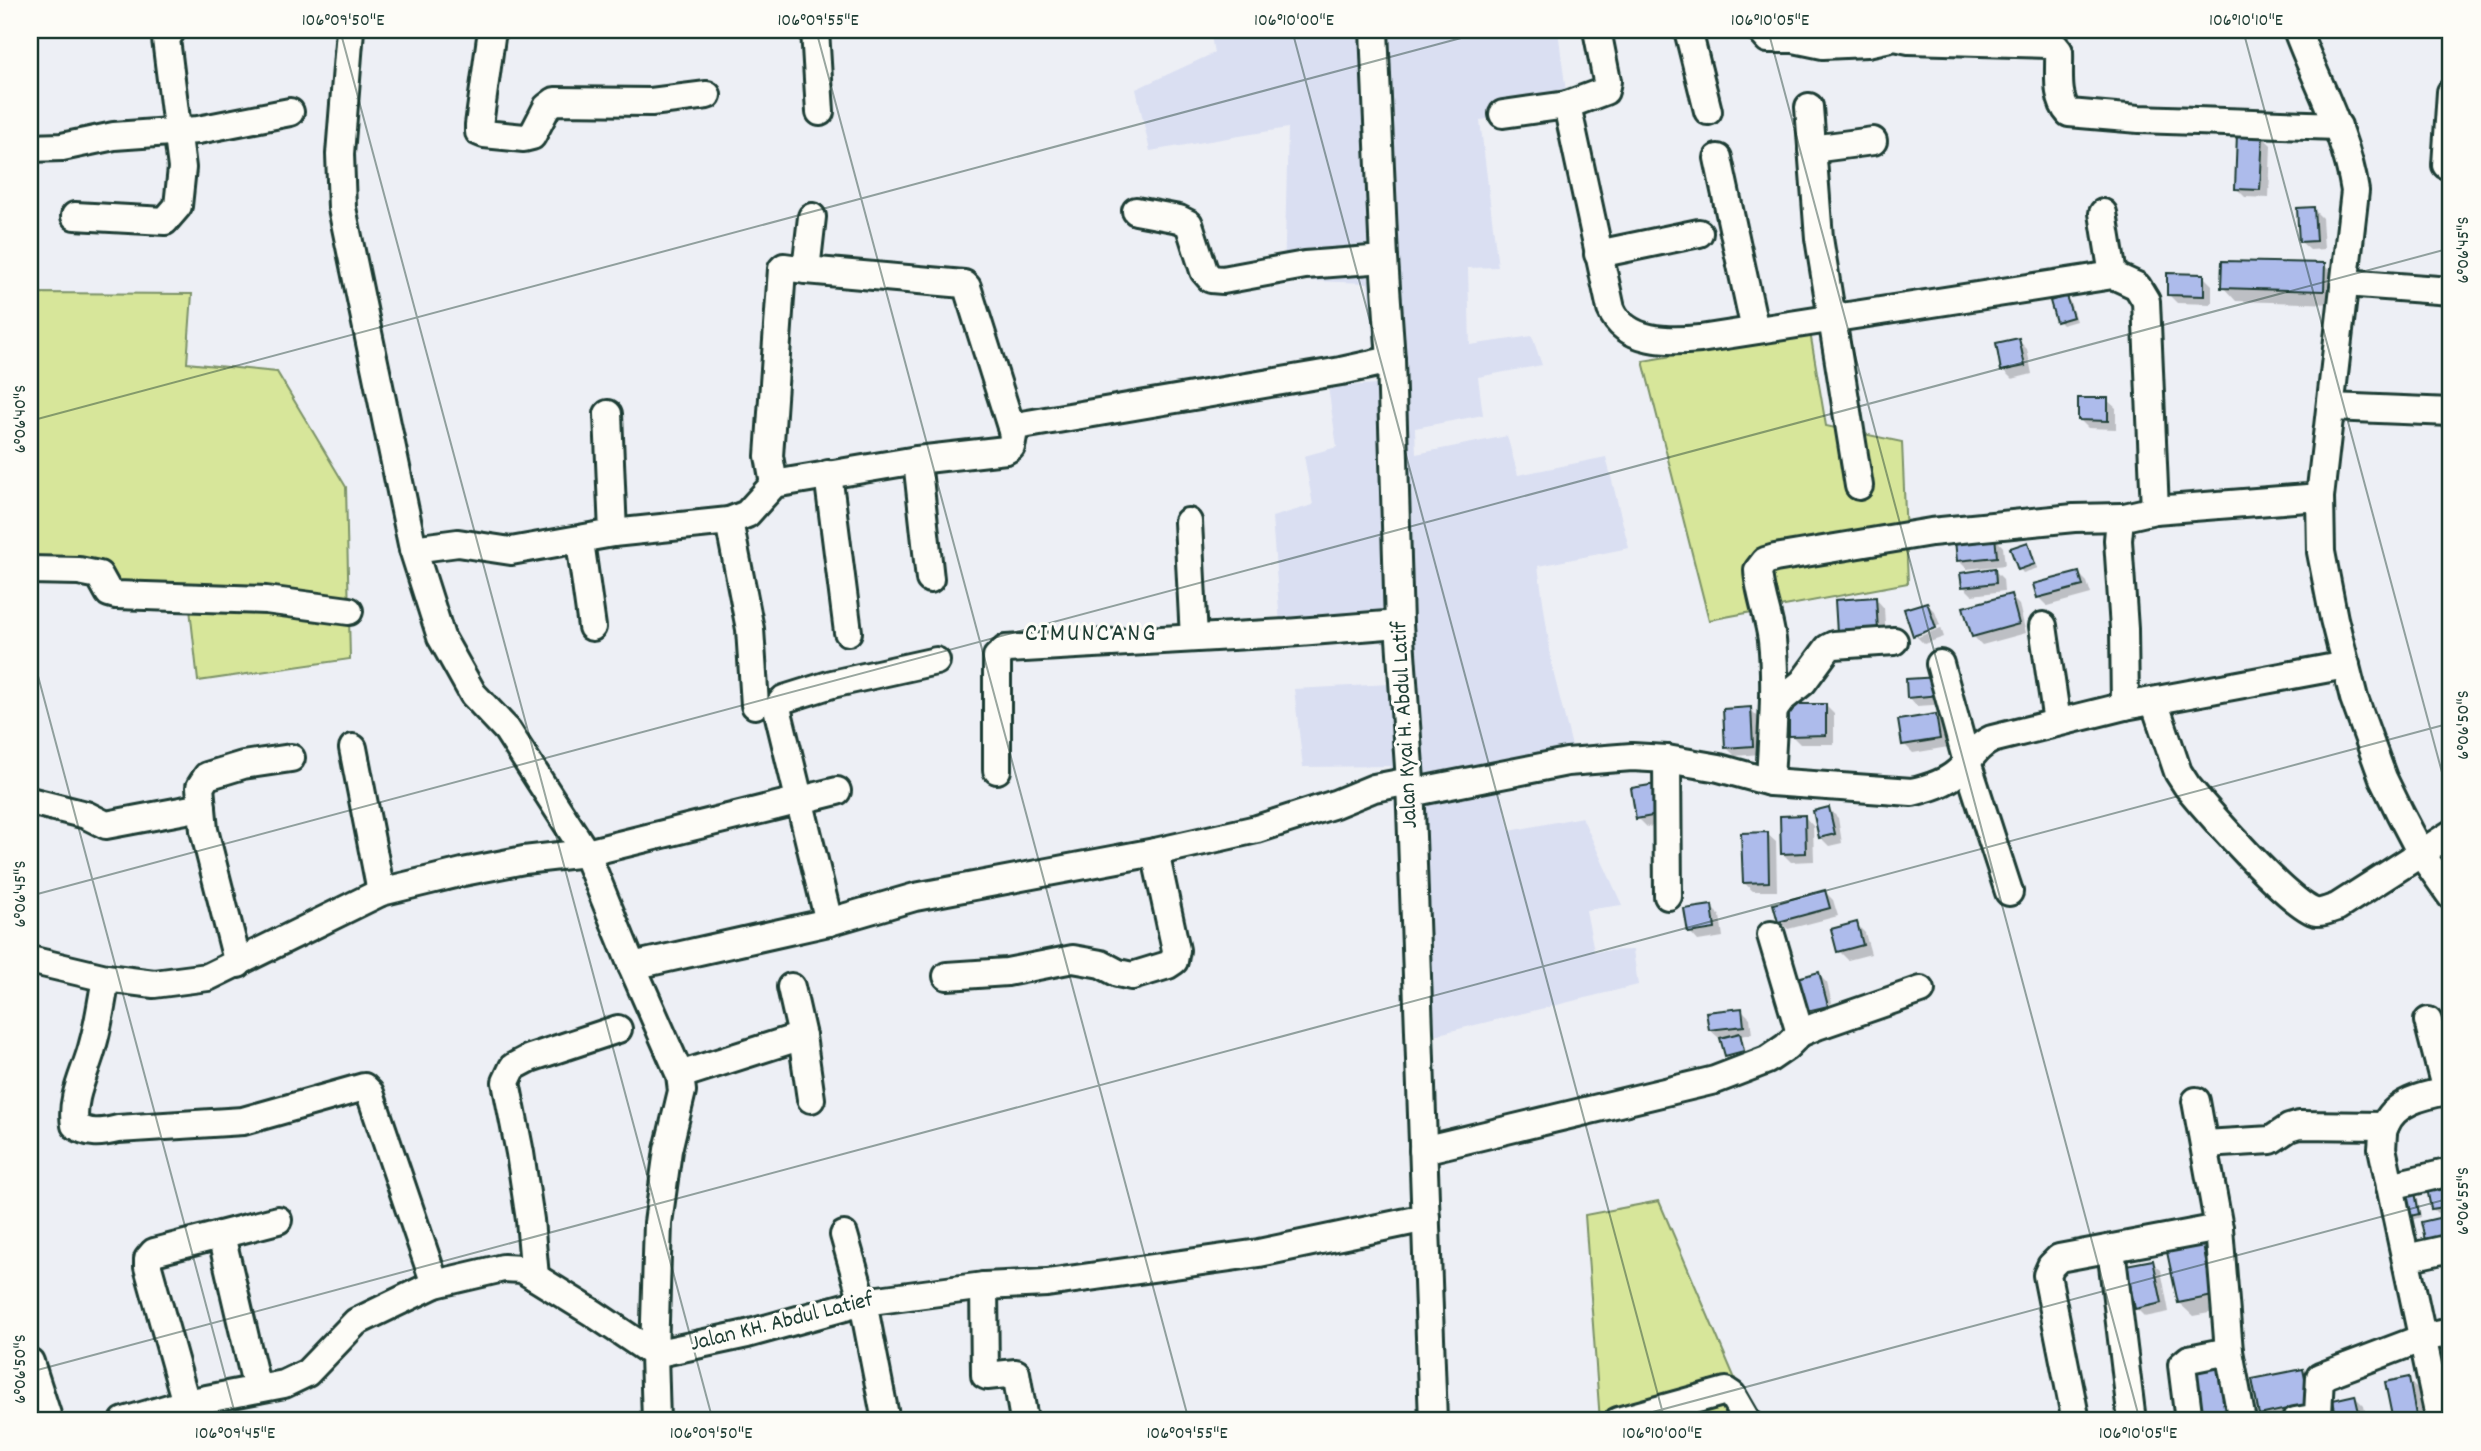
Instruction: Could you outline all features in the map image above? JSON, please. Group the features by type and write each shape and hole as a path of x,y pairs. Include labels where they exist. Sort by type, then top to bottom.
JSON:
{"street":[{"path":"75,216 165,220 178,206 182,168 166,40 172,30"},
{"name":"Jalan KH. Abdul Latief","path":"350,30 341,154 342,208 413,550 441,637 472,694 507,730 586,853 680,1075 682,1091 668,1150 658,1223 654,1354 747,1334 863,1302 984,1286 1047,1283 1259,1253 1426,1218"},
{"path":"492,30 481,95 480,133 532,136 547,107 555,101 651,102 707,95"},
{"path":"814,30 820,112"},
{"name":"Jalan Kyai H. Abdul Latif","path":"1374,30 1391,360 1399,624 1410,787 1433,1421"},
{"path":"1503,114 1567,105 1601,94 1608,86 1597,30"},
{"path":"1688,30 1708,111"},
{"path":"1760,30 1768,39 1794,39 1823,45 1867,43 1895,37 1909,40 2048,44 2059,51 2061,98 2069,113 2139,119 2338,126"},
{"path":"2297,30 2346,145 2355,191 2320,497 2321,552 2354,698 2384,778 2422,855 2451,896"},
{"path":"2446,165 2451,92"},
{"path":"1567,105 1598,254 1614,316 1646,337 1669,342 1700,340 2113,275 2137,286 2146,301 2155,510"},
{"path":"1809,107 1819,238 1859,486"},
{"path":"30,148 62,147 114,135 198,130 290,112"},
{"path":"1812,149 1873,141"},
{"path":"1717,158 1755,330"},
{"path":"1136,211 1179,219 1189,224 1204,271 1211,279 1223,281 1304,265 1384,258"},
{"path":"2103,213 2113,275"},
{"path":"806,270 812,217"},
{"path":"1598,254 1699,233"},
{"path":"413,550 458,543 511,551 580,541 613,533 729,521 747,514 774,484 917,460 1006,450 1013,443 1011,427 964,284 785,267 782,269 769,456 774,484"},
{"path":"2345,283 2451,291"},
{"path":"1011,427 1341,371 1391,360"},
{"path":"2331,407 2451,412"},
{"path":"608,415 613,533"},
{"path":"917,460 930,579"},
{"path":"828,474 848,632"},
{"path":"1770,782 1774,710 1772,642 1758,570 1765,561 1813,550 1931,532 2074,518 2122,517 2155,510 2320,497"},
{"path":"2122,517 2118,522 2118,540 2124,629 2125,706"},
{"path":"729,521 750,629 755,705"},
{"path":"1188,522 1194,638"},
{"path":"580,541 592,627"},
{"path":"30,570 79,570 99,575 109,593 116,595 266,600 349,611"},
{"path":"998,770 999,652 1015,648 1399,624"},
{"path":"2043,626 2057,722"},
{"path":"1774,710 1782,699 1803,682 1828,648 1834,645 1894,641"},
{"path":"829,922 778,712 779,705 784,699 832,684 936,661"},
{"path":"1940,664 1967,762 2009,892"},
{"path":"632,966 829,922 915,897 1155,852 1257,829 1335,804 1374,788 1410,787 1567,762 1632,757 1667,759 1718,768 1770,782 1912,792 1931,788 1945,781 1958,772 1979,744 1992,739 2125,706 2346,665"},
{"path":"2154,701 2178,772 2187,786 2290,896 2314,912 2337,906 2422,855 2451,834"},
{"path":"353,748 381,892"},
{"path":"238,964 204,830 200,787 207,776 243,765 290,758"},
{"path":"1667,759 1668,896"},
{"path":"30,961 106,978 154,984 208,977 381,892 524,860 586,853 837,791"},
{"path":"30,801 86,815 106,825 202,807"},
{"path":"947,976 1007,972 1073,959 1101,964 1118,973 1132,976 1168,965 1174,961 1176,950 1155,852"},
{"path":"1771,935 1800,1033"},
{"path":"106,978 93,1046 73,1114 75,1125 84,1132 102,1133 118,1129 243,1121 364,1087 370,1093 435,1284"},
{"path":"791,987 802,1036 811,1099"},
{"path":"1423,1150 1715,1080 1767,1060 1800,1033 1921,990"},
{"path":"2428,1021 2448,1090 2406,1102 2395,1111 2385,1126 2382,1148 2443,1417"},
{"path":"535,1277 530,1220 506,1082 513,1067 530,1058 618,1029"},
{"path":"680,1075 802,1036"},
{"path":"2196,1101 2219,1228 2229,1350 2242,1421"},
{"path":"2205,1144 2272,1140 2289,1128 2299,1125 2385,1126"},
{"path":"2390,1186 2451,1172"},
{"path":"186,1403 148,1267 149,1259 154,1252 278,1220"},
{"path":"2076,1421 2047,1275 2051,1266 2060,1258 2219,1228"},
{"path":"221,1235 257,1389"},
{"path":"844,1235 863,1302 886,1421"},
{"path":"2406,1258 2451,1248"},
{"path":"2111,1249 2132,1421"},
{"path":"136,1419 186,1403 284,1384 307,1373 356,1322 435,1284 503,1268 522,1269 654,1354 656,1421"},
{"path":"984,1286 985,1375 1016,1373 1024,1419"},
{"path":"2295,1421 2313,1418 2318,1414 2320,1377 2423,1338 2451,1332"},
{"path":"2189,1421 2182,1365 2189,1359 2229,1350"},
{"path":"30,1362 49,1421"},
{"path":"1618,1421 1726,1391 1732,1395 1747,1421"}],"shaded area":[{"path":"1210,30 1558,30 1568,108 1480,120 1498,267 1468,268 1470,345 1532,336 1542,365 1478,377 1483,415 1415,428 1416,454 1507,436 1518,475 1606,457 1629,548 1538,566 1553,671 1578,770 1498,781 1510,831 1582,817 1622,905 1586,910 1594,951 1633,950 1638,985 1414,1040 1391,766 1303,767 1294,689 1390,684 1388,642 1281,637 1272,517 1313,505 1304,456 1337,447 1328,387 1377,384 1368,283 1284,280 1288,128 1150,151 1136,89 1214,53"}],"green space":[{"path":"30,293 192,294 187,363 277,372 346,487 350,659 198,681 189,600 104,597 107,566 30,565"},
{"path":"1810,332 1826,426 1902,442 1908,583 1709,620 1643,361"},
{"path":"1659,1201 1753,1421 1600,1421 1585,1215"}],"building":[{"path":"2237,133 2263,134 2260,190 2235,189"},
{"path":"2314,207 2316,241 2299,242 2297,208"},
{"path":"2222,261 2325,263 2324,291 2221,288"},
{"path":"2167,273 2204,274 2204,296 2167,295"},
{"path":"2066,296 2073,317 2056,322 2050,301"},
{"path":"2019,338 2025,366 2001,371 1996,343"},
{"path":"2078,398 2108,398 2108,421 2078,420"},
{"path":"1995,536 1997,557 1957,561 1955,540"},
{"path":"2028,542 2035,564 2018,570 2010,548"},
{"path":"1995,568 1996,583 1962,587 1960,573"},
{"path":"2079,572 2083,586 2037,598 2033,584"},
{"path":"2011,594 2019,624 1972,637 1963,607"},
{"path":"1876,597 1878,631 1837,633 1835,600"},
{"path":"1927,602 1936,628 1913,636 1904,609"},
{"path":"1939,677 1940,695 1907,698 1906,679"},
{"path":"1789,704 1826,704 1826,735 1789,736"},
{"path":"1751,707 1753,746 1725,748 1723,709"},
{"path":"1936,714 1940,739 1902,745 1898,720"},
{"path":"1657,784 1663,814 1636,819 1631,788"},
{"path":"1829,807 1835,834 1819,838 1813,811"},
{"path":"1805,815 1806,853 1781,854 1780,816"},
{"path":"1768,832 1769,882 1743,883 1741,833"},
{"path":"1825,890 1830,908 1778,922 1773,904"},
{"path":"1712,905 1715,929 1688,933 1684,909"},
{"path":"1857,922 1863,945 1837,952 1831,929"},
{"path":"1819,972 1828,1006 1799,1013 1790,980"},
{"path":"1742,1008 1744,1026 1709,1030 1706,1012"},
{"path":"2451,1011 2451,1066 2437,1014"},
{"path":"1740,1033 1744,1051 1725,1056 1720,1038"},
{"path":"2441,1185 2445,1207 2431,1209 2427,1188"},
{"path":"2415,1192 2419,1214 2406,1217 2401,1195"},
{"path":"2443,1217 2447,1241 2426,1245 2421,1222"},
{"path":"2203,1245 2213,1296 2178,1303 2167,1252"},
{"path":"2153,1260 2162,1303 2135,1309 2126,1265"},
{"path":"2451,1357 2451,1385 2443,1359"},
{"path":"2221,1367 2230,1411 2202,1416 2193,1373"},
{"path":"2303,1369 2310,1404 2259,1415 2252,1379"},
{"path":"2409,1377 2417,1421 2393,1421 2385,1382"},
{"path":"2355,1395 2361,1421 2337,1421 2333,1400"}],"district":[{"name":"CIMUNCANG","path":"1091,634"}]}
